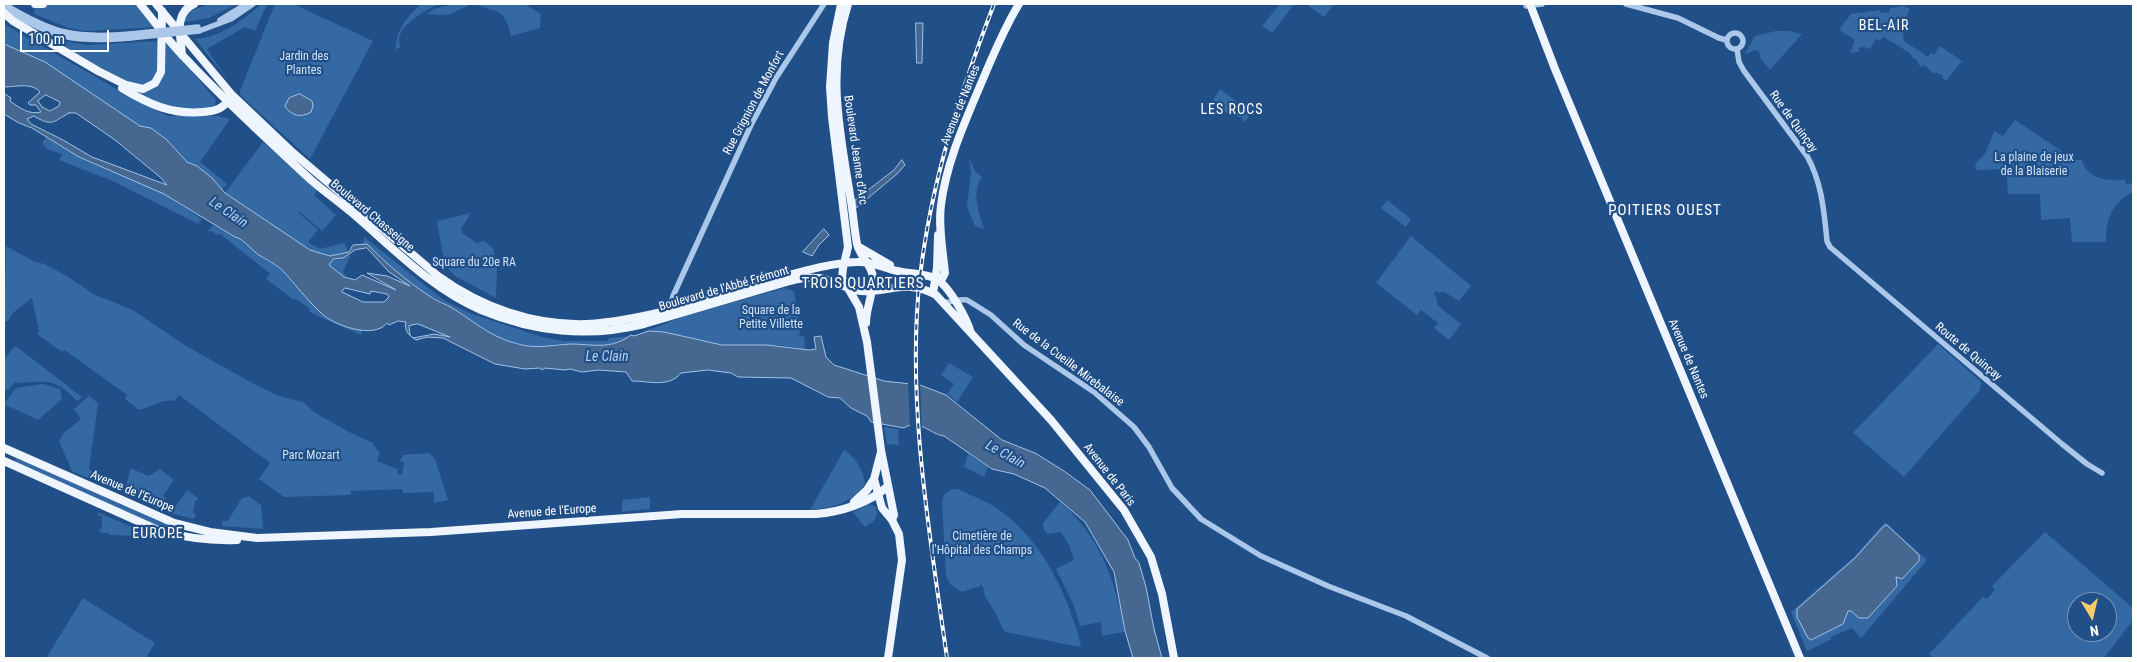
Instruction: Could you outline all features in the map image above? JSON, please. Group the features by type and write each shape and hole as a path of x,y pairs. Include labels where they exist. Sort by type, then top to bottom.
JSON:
{"main road":[{"path":"35,4 44,4"},
{"path":"140,4 182,56 230,99"},
{"path":"156,4 230,99"},
{"path":"182,56 181,15 186,8 194,4"},
{"name":"Avenue de Nantes","path":"936,281 936,260 945,184 959,136 996,47 1018,4"},
{"name":"Boulevard Jeanne d’Arc","path":"842,5 836,102 857,246 868,263"},
{"name":"Boulevard Jeanne d’Arc","path":"842,5 833,43 830,87 832,118 848,243 844,263"},
{"name":"Avenue de Nantes","path":"1528,5 1800,658"},
{"path":"98,72 133,88 143,89 152,86 160,72 162,11"},
{"path":"4,13 13,21 138,97 169,111 187,113 216,111 230,99"},
{"name":"Boulevard Chasseigne","path":"230,99 438,276 463,292 498,308 543,322 589,324 634,317"},
{"name":"Boulevard Chasseigne","path":"230,99 318,186 430,279 464,301 504,318 542,329 583,332 636,326"},
{"name":"Avenue de Nantes","path":"936,281 945,273 940,221"},
{"path":"857,246 903,273"},
{"path":"924,275 936,260"},
{"path":"867,342 859,307 842,278 844,263 868,263 903,273 924,275 936,281 932,293"},
{"name":"Boulevard de l'Abbé Frémont","path":"636,326 666,318 673,311 805,271 844,263"},
{"path":"868,263 873,278 866,314 867,342 881,450 894,514 892,520"},
{"name":"Boulevard de l'Abbé Frémont","path":"634,317 673,311 803,278 827,280 847,288"},
{"name":"Avenue de Paris","path":"917,287 936,281 955,302 972,335"},
{"name":"Avenue de Paris","path":"871,290 903,286 917,287 932,293 1060,431 1124,510 1145,544 1162,594 1174,658"},
{"path":"847,288 862,291 871,290"},
{"name":"Avenue de l'Europe","path":"4,448 162,519 204,531 257,538"},
{"path":"881,450 874,479 877,495 884,512 892,520 901,542 902,560 888,658"},
{"name":"Avenue de l'Europe","path":"4,461 150,527 209,541 431,532 682,514 816,514 847,507 877,495 888,486"},
{"name":"Avenue de l'Europe","path":"847,507 867,490 874,479"}],"street":[{"path":"4,4 47,26 73,35 130,36"},
{"path":"199,29 225,18 246,4"},
{"path":"4,9 30,24 65,38 88,41 199,29 230,20 253,4"},
{"name":"Rue Grignion de Monfort","path":"673,311 673,296 747,134 776,78 824,4"},
{"path":"1528,5 1542,4"},
{"path":"1626,4 1678,18 1718,38 1726,40"},
{"path":"1733,33 1741,35 1742,44 1737,49 1729,47 1726,40 1733,33"},
{"name":"Rue de Quinçay","path":"1737,49 1739,62 1744,71 1814,168 1821,189 1827,241"},
{"name":"Route de Quinçay","path":"1827,241 1837,253 1941,342 2062,444 2087,464 2102,473"},
{"name":"Rue de la Cueille Mirebalaise","path":"955,302 966,299 986,312 1024,345 1094,392 1134,427 1149,447 1172,488 1201,519 1266,559 1345,593 1406,616 1487,658"},
{"path":"942,302 955,302"}],"green space":[{"path":"53,4 134,4 154,27 84,31 69,28 34,14 35,7"},
{"path":"210,4 237,4 209,18 181,23 190,11"},
{"path":"261,4 267,4 255,31 245,27 207,49 227,79 195,39 222,32 247,16"},
{"name":"Jardin des Plantes","path":"275,4 293,4 373,41 310,159 240,95"},
{"path":"421,4 440,4 422,13 409,23 400,34 400,47 396,50 397,37 403,24"},
{"path":"453,4 467,4 468,6 448,15 426,14 434,9"},
{"path":"475,4 524,4 541,14 540,28 511,36 503,16"},
{"path":"1280,4 1294,4 1272,33 1262,26"},
{"path":"1306,4 1334,4 1324,17"},
{"path":"1904,6 1910,9 1903,24 1907,27 1903,33 1904,41 1928,57 1931,53 1934,55 1940,46 1962,61 1946,81 1942,78 1943,76 1936,72 1934,74 1924,65 1922,67 1910,53 1883,37 1880,41 1876,39 1870,49 1863,47 1859,48 1859,52 1850,53 1855,40 1839,30 1851,14 1880,10 1881,13 1890,12 1890,8"},
{"path":"4,24 146,106 168,116 218,116 230,119 200,162 227,184 222,190 197,166 187,162 167,140 151,128 140,126 45,62 4,44"},
{"path":"1776,31 1802,34 1770,70 1761,59 1759,52 1755,50 1745,53 1755,36"},
{"path":"52,39 87,45 160,41 159,71 154,80 146,86 131,85 52,42"},
{"path":"165,40 216,100 215,106 201,111 162,106 137,93 156,84"},
{"path":"1220,89 1249,111 1250,115 1244,123 1242,118 1216,109 1216,113 1210,110 1210,105"},
{"name":"La plaine de jeux de la Blaiserie","path":"2015,120 2075,160 2082,160 2088,172 2093,175 2105,179 2125,180 2126,184 2133,183 2133,192 2120,201 2112,212 2107,226 2106,242 2072,242 2070,218 2041,220 2040,194 2008,194 2006,169 1976,170 1975,164 1985,154 1994,131 2003,136"},
{"path":"46,137 82,159 164,194 202,219 198,224 115,182 59,160 62,154 47,149 42,143"},
{"path":"263,142 318,190 314,195 336,215 322,231 299,211 318,230 308,242 320,249 344,243 349,252 330,256 310,250 225,193"},
{"path":"969,158 975,171 982,177 976,196 984,229 975,226 967,206 971,173"},
{"path":"1387,200 1411,219 1406,227 1381,208"},
{"name":"Square du 20e RA","path":"471,213 461,229 462,233 477,243 484,241 493,248 497,269 496,298 455,276 448,269 444,261 437,221"},
{"path":"213,225 239,238 259,255 282,270 322,314 342,326 363,330 361,335 313,314 309,311 310,309 296,299 294,300 266,279 270,274 268,272 220,234 217,235 208,231"},
{"path":"1411,236 1471,286 1459,301 1444,292 1439,293 1436,291 1433,294 1436,296 1438,306 1461,324 1449,340 1434,328 1438,323 1421,310 1417,315 1376,283"},
{"path":"364,237 445,301 472,314 542,337 564,341 607,341 609,338 630,336 622,341 604,346 561,344 536,347 508,341 492,335 443,302 428,295 396,272 367,244 363,245"},
{"name":"Parc Mozart","path":"6,246 33,261 44,264 67,276 93,294 133,310 186,346 254,384 279,396 303,402 314,412 373,443 380,452 377,461 397,469 398,475 402,474 404,463 400,461 403,455 429,453 435,459 448,500 434,503 434,492 403,493 402,489 351,491 351,495 284,497 259,479 270,463 179,395 174,401 160,402 139,410 125,399 127,395 65,350 62,352 37,334 39,331 32,298 14,312 8,321 4,322"},
{"path":"351,254 343,272 346,276 344,277 329,265 333,259 340,260"},
{"name":"Square de la Petite Villette","path":"784,288 794,291 800,329 799,337 804,336 805,349 778,345 722,345 664,332 643,332 685,316"},
{"path":"1938,344 1981,382 1980,390 1904,477 1853,433"},
{"path":"14,347 17,347 82,397 77,401 59,386 42,381 15,382 8,390 4,389 4,360"},
{"path":"949,363 973,377 957,402 947,394 954,384 941,375"},
{"path":"43,384 60,389 62,401 38,420 4,404 16,388"},
{"path":"89,396 98,403 89,469 107,483 107,486 72,471 59,441 64,433 81,419 74,409"},
{"path":"884,427 898,429 899,445 887,444"},
{"path":"844,450 852,456 858,465 865,484 848,500 826,508 810,510"},
{"path":"968,454 988,467 984,477 964,467"},
{"path":"17,458 184,529 183,534 167,530 14,462"},
{"path":"130,469 149,476 160,469 174,480 163,496 166,498 158,509 125,493"},
{"name":"Cimetière de l'Hôpital des Champs","path":"952,489 958,489 997,508 1030,539 1042,555 1061,590 1076,626 1081,645 1079,647 1006,632 1003,630 985,596 980,581 981,586 962,592 951,585 946,576 942,501 944,494"},
{"path":"187,490 199,499 195,501 193,513 196,514 194,519 170,513 173,504 176,506"},
{"path":"249,496 261,505 263,529 222,526 223,520 227,522 242,498"},
{"path":"650,497 650,509 622,512 622,500"},
{"path":"1060,502 1072,513 1091,537 1105,562 1115,590 1124,632 1102,636 1101,622 1080,626 1073,603 1056,569 1074,560 1070,547 1061,532 1049,534 1044,531 1043,523"},
{"path":"870,504 876,507 877,514 873,521 865,527 853,512"},
{"path":"97,512 146,533 145,536 100,533 99,529 102,529 102,516 99,516"},
{"path":"1885,522 1927,560 1861,638 1852,628 1830,637 1832,639 1807,651 1791,612 1855,556"},
{"path":"2045,532 2114,592 2067,592 2067,642 2116,642 2104,658 1934,658 1929,654 1983,597 1987,599 1995,590 1992,586"},
{"path":"2117,594 2133,608 2133,620 2117,641"},
{"path":"83,598 155,643 146,658 46,658"}],"water":[{"path":"916,23 923,23 922,63 917,63"},
{"name":"Le Clain","path":"4,44 45,62 140,126 151,128 167,140 187,162 197,166 212,178 225,193 310,250 330,256 349,252 353,245 367,244 396,271 434,299 506,340 528,346 604,345 617,342 631,335 634,336 649,331 664,332 722,345 767,345 809,350 816,349 814,337 821,336 826,357 834,365 884,381 920,385 946,395 1002,440 1035,453 1090,490 1128,540 1139,563 1162,658 1133,658 1125,631 1114,572 1085,522 1045,488 1014,474 992,469 944,436 915,425 904,428 871,422 867,416 851,408 840,398 828,397 791,378 738,377 731,373 708,370 681,373 671,381 665,382 632,381 626,372 598,370 582,372 570,369 545,368 542,370 540,368 525,369 495,364 443,338 427,337 416,340 406,330 406,322 398,321 389,325 387,323 381,328 364,330 344,326 327,318 283,271 238,238 164,194 79,157 32,128 4,114 4,94 11,98 10,101 25,110 32,113 41,112 36,105 28,103 40,92 36,89 28,86 4,87","holes":["46,95 60,102 59,106 50,111 42,107 38,101","69,113 76,113 115,140 167,185 92,157 31,124 27,119 34,116 52,122","367,248 389,272 410,286 387,276 367,273 396,290 362,275 355,280 344,277 329,265 333,259 343,258 355,250","345,288 370,294 371,291 387,294 389,297 384,302 363,302 342,292"]},
{"path":"300,94 312,101 313,106 311,112 296,115 285,106 289,98"},
{"path":"902,160 905,165 897,174 856,208 855,200 894,170"},
{"path":"824,229 829,235 812,256 803,252"},
{"path":"1887,525 1919,555 1919,561 1902,579 1896,577 1897,586 1868,618 1859,618 1851,611 1848,611 1843,624 1811,640 1808,638 1797,617 1797,609 1855,558"}],"pier":[{"path":"908,383 920,383 922,429 910,428"}],"railway":[{"path":"947,658 922,468 918,420 916,324 925,242 939,172 959,104 994,4"}],"district":[{"name":"BEL-AIR","path":"1884,26"},
{"name":"LES ROCS","path":"1232,110"},
{"name":"POITIERS OUEST","path":"1665,211"},
{"name":"TROIS QUARTIERS","path":"863,284"},
{"name":"EUROPE","path":"158,534"}]}
